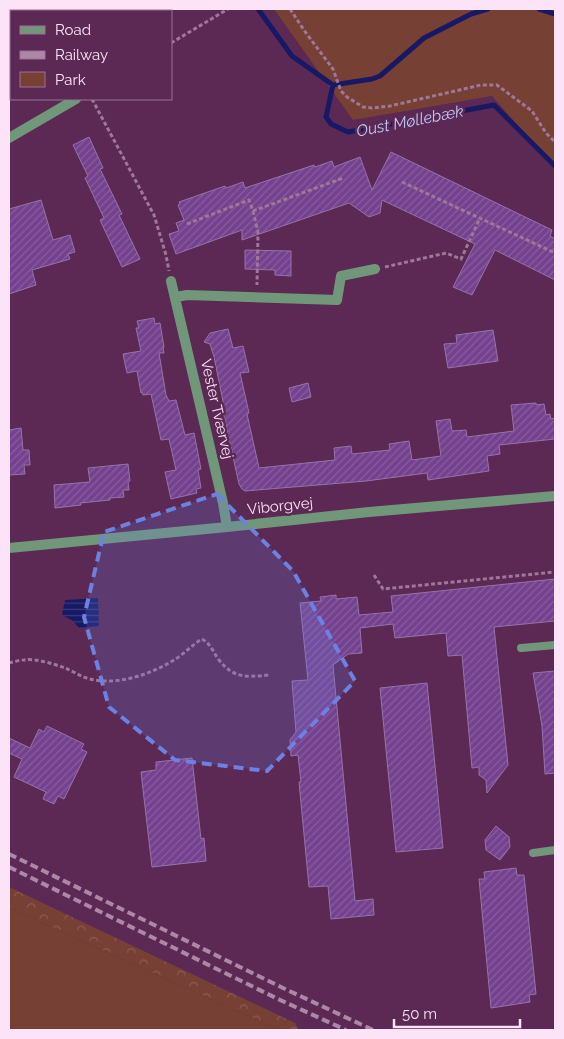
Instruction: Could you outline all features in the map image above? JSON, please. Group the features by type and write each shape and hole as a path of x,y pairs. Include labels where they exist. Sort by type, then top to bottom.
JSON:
{"street":[{"path":"9,138 74,100"},
{"path":"176,297 187,295 337,300 341,276 375,269"},
{"name":"Vester Tværvej","path":"171,281 227,527"},
{"name":"Viborgvej","path":"9,548 369,512 555,496"}],"lane":[{"path":"521,648 555,645"},
{"path":"533,853 555,850"}],"path":[{"path":"172,42 228,9"},
{"path":"290,9 333,69 341,91 363,107 390,106 481,85 496,85 532,111 546,133 555,142"},
{"path":"93,100 154,214 166,255 171,281"},
{"path":"253,211 343,178"},
{"path":"402,182 555,253"},
{"path":"187,224 249,200 258,232 257,297"},
{"path":"375,269 446,254 461,259 480,218"},
{"path":"374,575 383,589 555,572"},
{"path":"9,663 35,660 65,668 89,679 118,680 142,675 162,667 202,639 213,649 219,660 237,676 268,675"}],"highlighted area":[{"path":"217,494 293,571 355,681 267,771 175,760 109,707 84,617 104,532"}],"green space":[{"path":"274,9 555,9 555,168 492,96 353,120"},
{"path":"9,887 295,1023 299,1030 279,1030 9,908"},
{"path":"9,908 279,1030 9,1030"}],"shaded area":[{"path":"98,598 99,626 79,628 73,621 62,615 65,600"}],"building":[{"path":"89,137 103,168 100,169 122,214 119,215 140,259 122,267 100,220 104,218 85,178 88,176 73,145"},
{"path":"391,152 552,230 550,236 555,239 555,280 495,250 472,295 453,287 475,244 382,200 380,213 369,217 349,203 242,240 242,230 176,254 169,234 179,231 176,223 184,220 178,205 180,204 179,202 225,186 226,188 243,182 245,188 314,165 315,167 332,161 334,167 360,157 372,190"},
{"path":"41,200 53,240 70,235 75,252 68,254 70,259 32,270 36,285 9,294 9,209"},
{"path":"245,250 291,251 291,276 275,275 275,270 245,269"},
{"path":"154,318 155,324 160,323 164,347 164,353 159,353 166,395 169,401 176,400 185,435 194,433 201,469 198,470 201,488 196,489 197,493 171,499 165,472 176,470 169,439 161,440 151,394 143,395 141,393 137,371 127,373 123,354 141,351 136,328 139,328 137,321"},
{"path":"228,329 233,348 243,346 249,372 240,373 259,468 335,460 334,448 351,446 352,454 390,450 389,444 409,441 412,460 441,456 436,421 450,419 452,431 466,430 467,437 514,431 511,405 544,404 546,415 550,414 551,419 555,418 555,439 499,445 500,454 487,456 489,471 428,480 427,473 366,481 245,491 239,484 222,407 224,406 214,357 210,344 204,342 210,333"},
{"path":"493,330 498,361 448,368 444,344 457,343 456,335"},
{"path":"308,383 311,397 292,402 289,388"},
{"path":"21,428 23,450 29,450 30,465 24,465 25,474 9,475 9,430"},
{"path":"128,464 129,490 123,490 124,497 55,508 54,485 90,482 88,468"},
{"path":"555,579 555,621 494,627 508,765 487,793 486,780 479,775 479,767 472,768 462,655 448,656 446,633 395,638 393,624 360,628 362,653 348,654 333,665 355,901 373,899 374,915 331,919 328,886 309,887 298,755 291,756 290,740 296,732 292,681 308,680 300,603 321,601 320,597 336,595 336,599 357,597 359,615 393,612 391,596"},
{"path":"555,671 555,773 545,774 542,726 533,673"},
{"path":"427,683 443,848 396,852 380,688"},
{"path":"47,726 84,744 81,749 87,752 64,799 58,796 54,804 43,799 46,792 14,777 22,759 9,753 9,738 30,748 39,729 44,732"},
{"path":"192,758 201,839 204,838 206,861 152,867 141,772 156,770 156,762"},
{"path":"496,826 509,837 510,847 500,860 486,850 485,840"},
{"path":"516,868 517,875 524,875 536,994 529,995 530,1002 491,1008 479,879 485,879 484,872"}],"waterway":[{"name":"Oust Møllebæk","path":"258,9 292,56 333,85 326,117 331,124 348,132 494,105 555,166"},
{"path":"333,85 380,76 424,38 471,14 488,9"},
{"path":"539,9 555,14"}],"railway":[{"path":"9,854 373,1030"},
{"path":"9,867 278,999 346,1030"}]}
